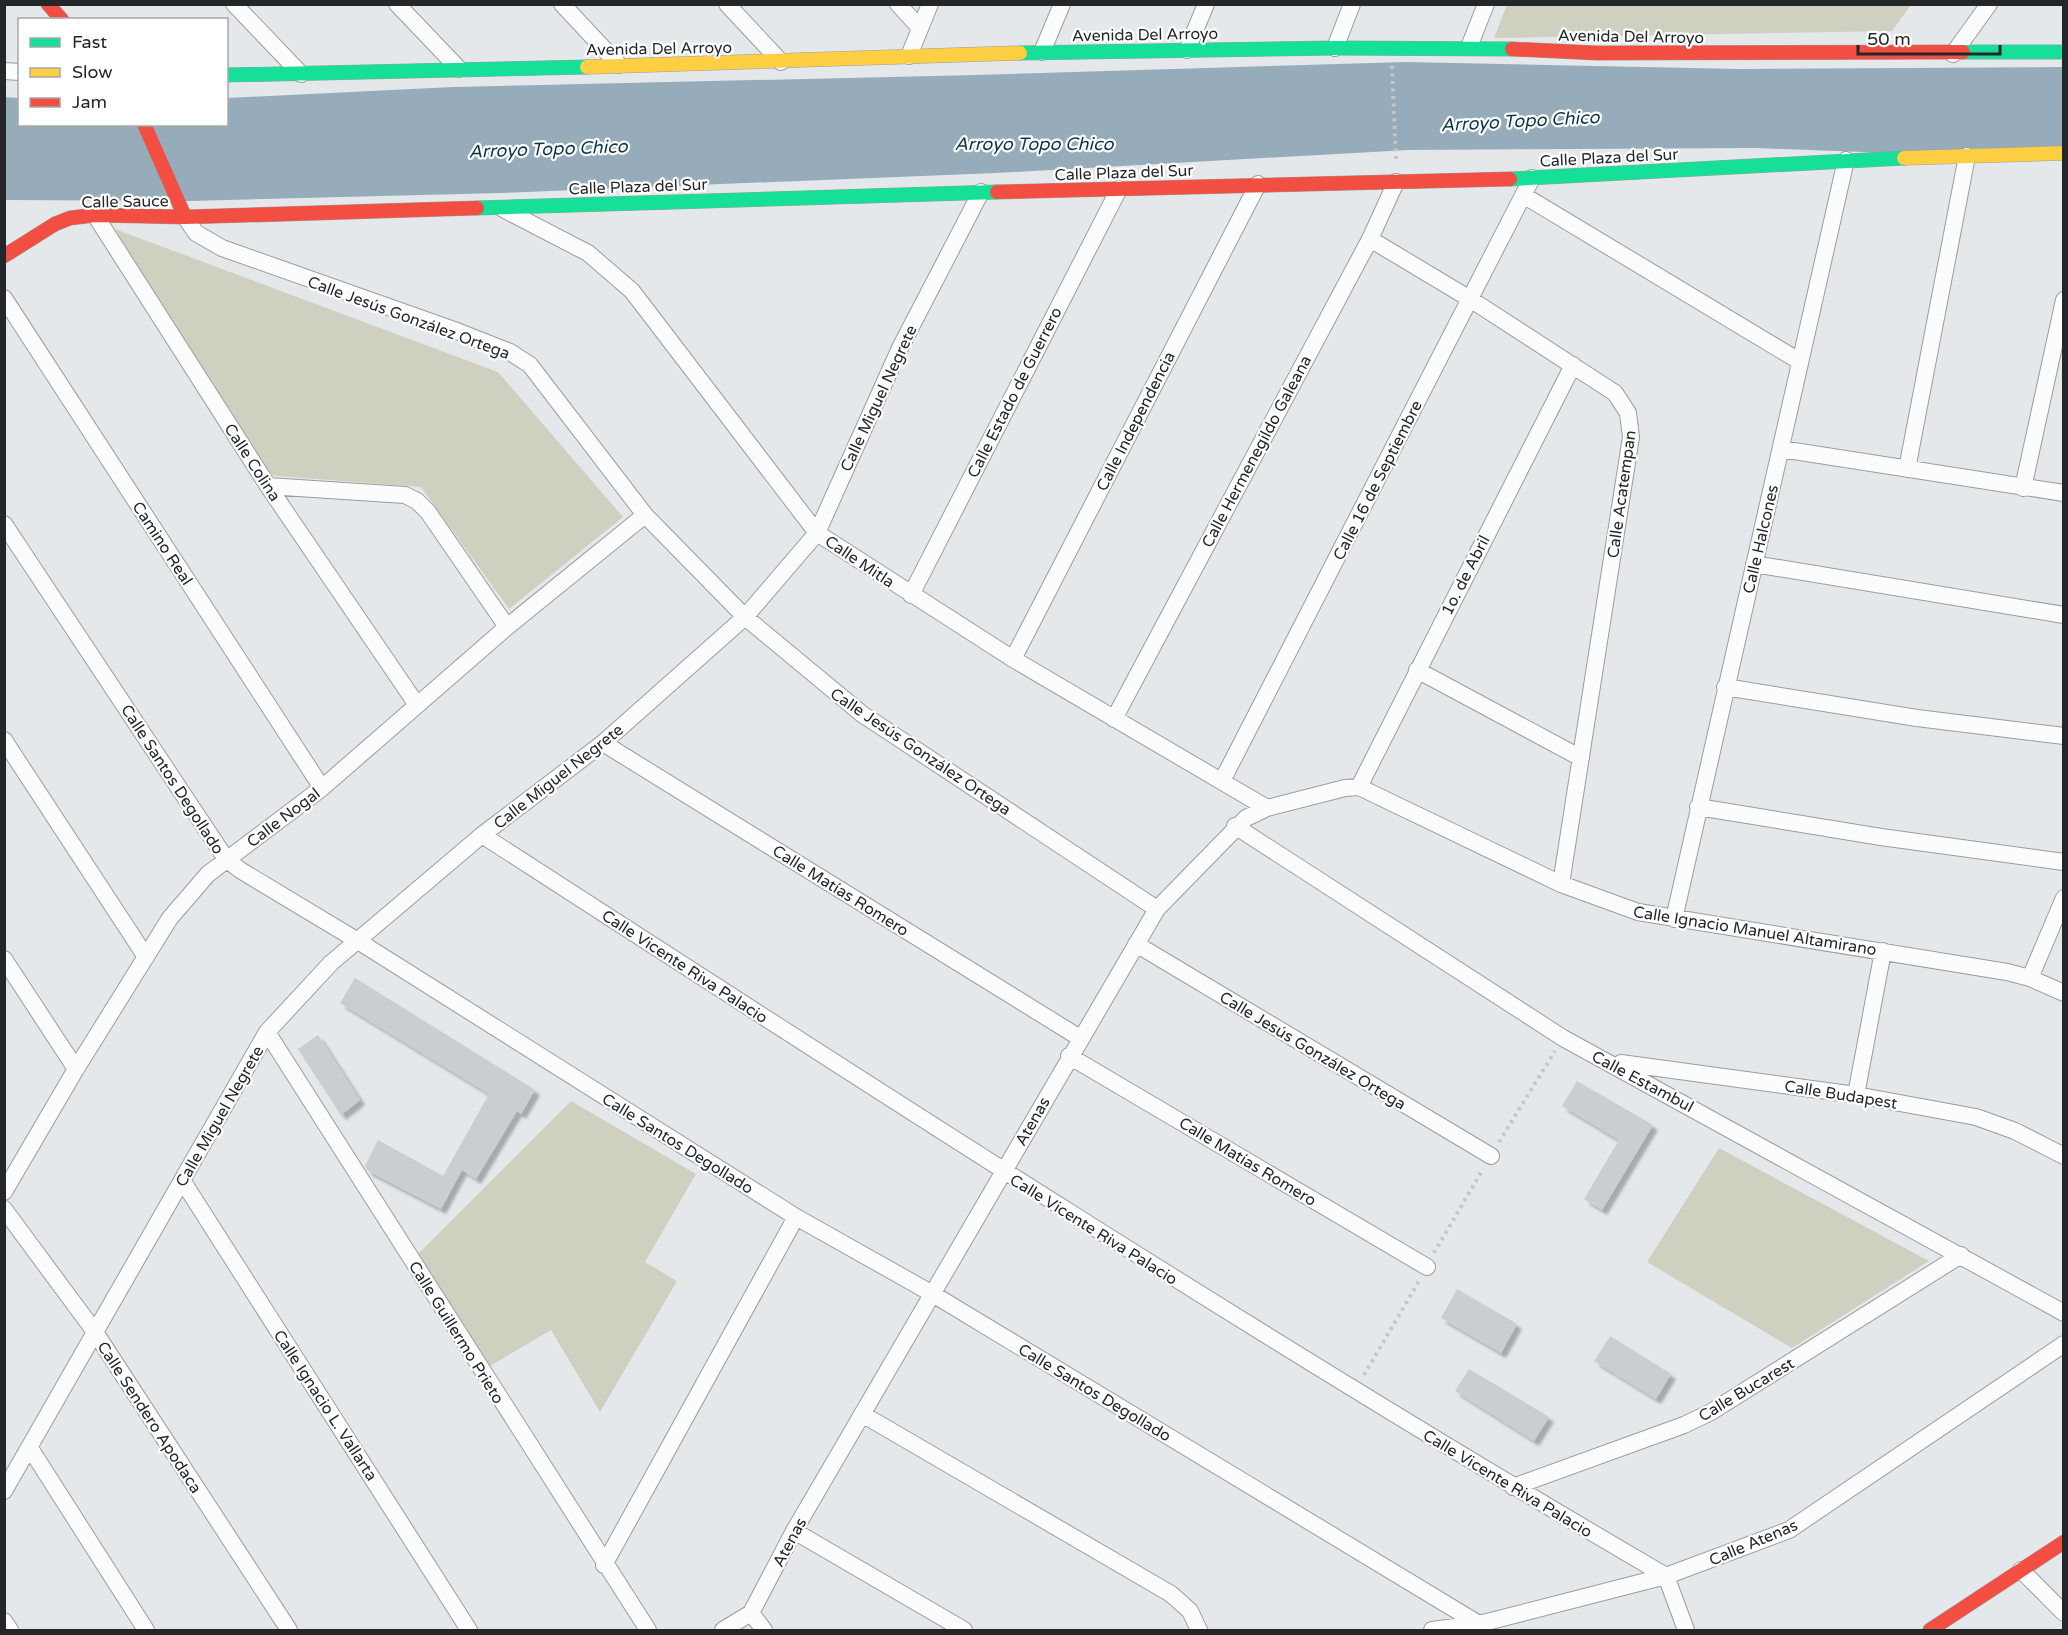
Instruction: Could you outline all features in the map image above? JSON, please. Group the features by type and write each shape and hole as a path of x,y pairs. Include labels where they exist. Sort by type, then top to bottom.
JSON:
{"street":[{"path":"48,4 60,18"},
{"path":"234,4 301,74"},
{"path":"397,4 459,69"},
{"path":"562,4 619,65"},
{"path":"727,4 781,62"},
{"path":"898,4 920,28"},
{"path":"909,56 930,4"},
{"path":"1042,52 1062,4"},
{"path":"1187,50 1206,4"},
{"path":"1335,48 1352,4"},
{"path":"1469,47 1486,4"},
{"path":"1953,54 1989,4"},
{"name":"Avenida Del Arroyo","path":"228,75 781,62 1042,52 1335,48 1469,47 1597,53 2064,52"},
{"path":"145,126 185,217"},
{"name":"Calle Plaza del Sur","path":"185,217 1119,189 1258,184 1396,174 1532,178 1846,160 2064,153"},
{"path":"1907,469 1968,156"},
{"name":"Calle Halcones","path":"1674,919 1846,160"},
{"name":"Calle Hermenegildo Galeana","path":"1114,719 1370,239 1396,174"},
{"name":"Calle 16 de Septiembre","path":"1222,781 1532,178"},
{"name":"Calle Independencia","path":"1013,658 1258,184"},
{"name":"Calle Estado de Guerrero","path":"911,595 1119,189"},
{"name":"Calle Miguel Negrete","path":"4,1491 267,1032 313,981 358,941 482,836 603,743 745,617 818,533 900,348 981,192"},
{"path":"1523,195 1799,361"},
{"name":"Calle Mitla","path":"500,207 588,253 632,291 818,533 911,595 1013,658 1267,808"},
{"name":"Calle Sauce","path":"4,256 55,224 95,215 185,217"},
{"name":"Calle Colina","path":"95,215 268,486 417,705"},
{"name":"Calle Jesús González Ortega","path":"185,217 196,232 222,248 454,330 520,358 541,378 645,515 745,617 862,714 1158,909"},
{"name":"Calle Acatempan","path":"1370,239 1470,299 1616,393 1628,412 1631,437 1561,884"},
{"name":"Camino Real","path":"4,298 322,788"},
{"path":"2023,488 2064,300"},
{"name":"1o. de Abril","path":"1359,787 1573,365"},
{"path":"1781,449 2064,494"},
{"path":"268,486 405,495 417,501 507,627"},
{"name":"Calle Nogal","path":"4,1191 76,1069 170,918 188,895 226,859 322,788 507,627 645,515"},
{"name":"Calle Santos Degollado","path":"4,524 226,859 796,1217 931,1293 1479,1624"},
{"path":"1754,564 2064,615"},
{"path":"1417,670 1581,758"},
{"path":"1725,687 1917,718 2064,736"},
{"path":"4,740 146,957"},
{"name":"Calle Matías Romero","path":"603,743 1080,1038"},
{"name":"Atenas","path":"723,1630 751,1612 794,1530 931,1293 1158,909 1235,826 1267,808 1345,788 1359,787"},
{"name":"Calle Ignacio Manuel Altamirano","path":"1359,787 1561,884 1630,909 1674,919 2007,972 2030,978 2064,993"},
{"path":"1698,807 1881,837 2064,862"},
{"name":"Calle Estambul","path":"1235,826 1563,1038 1961,1254 2064,1313"},
{"name":"Calle Vicente Riva Palacio","path":"482,836 1002,1172 1354,1392 1666,1576"},
{"path":"2030,978 2064,898"},
{"name":"Calle Jesús González Ortega","path":"1136,944 1491,1156"},
{"path":"1856,1095 1882,951"},
{"path":"4,959 76,1069"},
{"name":"Calle Guillermo Prieto","path":"267,1032 604,1565 648,1630"},
{"name":"Calle Matías Romero","path":"1070,1056 1427,1267"},
{"name":"Calle Budapest","path":"1609,1062 1856,1095 1995,1123 2064,1156"},
{"name":"Calle Ignacio L. Vallarta","path":"182,1180 464,1629"},
{"name":"Calle Sendero Apodaca","path":"4,1209 95,1332 289,1630"},
{"path":"604,1565 796,1217"},
{"name":"Calle Bucarest","path":"1513,1487 1711,1412 1961,1254"},
{"name":"Calle Atenas","path":"1432,1630 1479,1624 1666,1576 1789,1530 2064,1344"},
{"path":"862,1414 1171,1594 1190,1611 1199,1630"},
{"path":"30,1448 146,1630"},
{"path":"794,1530 964,1630"},
{"path":"1930,1630 2064,1542"},
{"path":"2021,1570 2064,1612"},
{"path":"1666,1576 1686,1630"},
{"path":"751,1612 764,1630"},
{"path":"4,1621 10,1630"}],"path":[{"path":"1391,74 1396,174"},
{"path":"1354,1392 1491,1156 1563,1038"}],"green space":[{"path":"1507,5 1911,5 1892,31 1494,38"},
{"path":"115,229 498,372 623,517 509,609 421,487 264,475"},
{"path":"571,1101 696,1174 645,1262 677,1281 600,1412 551,1330 490,1366 416,1256"},
{"path":"1719,1148 1929,1261 1792,1348 1647,1262"}],"water":[{"name":"Arroyo Topo Chico","path":"1406,62 1738,69 2063,67 2064,153 1967,156 1756,148 1408,150 996,173 501,193 190,201 5,200 4,97 18,98 18,126 228,126 228,98 453,87"}],"building":[{"path":"355,978 535,1090 521,1114 517,1111 476,1179 462,1170 441,1209 368,1171 365,1166 378,1140 443,1176 489,1094 340,1003"},
{"path":"318,1035 360,1100 341,1115 298,1049"},
{"path":"1577,1081 1653,1125 1602,1210 1584,1199 1619,1140 1562,1106"},
{"path":"1457,1289 1517,1324 1501,1353 1441,1318"},
{"path":"1610,1336 1671,1374 1656,1399 1594,1361"},
{"path":"1469,1369 1549,1417 1534,1441 1455,1391"}],"traffic: fast":[{"path":"1020,53 1335,48 1512,49"},
{"path":"1963,52 2064,52"},
{"path":"228,75 587,67"},
{"path":"1510,179 1904,158"},
{"path":"477,208 997,192"}],"traffic: slow":[{"path":"587,67 1020,53"},
{"path":"1904,158 2064,153"}],"traffic: jam":[{"path":"48,4 60,18"},
{"path":"1512,49 1597,53 1963,52"},
{"path":"145,126 185,217"},
{"path":"997,192 1510,179"},
{"path":"4,256 55,224 70,218 95,215 185,217 477,208"},
{"path":"1930,1630 2064,1542"}]}
